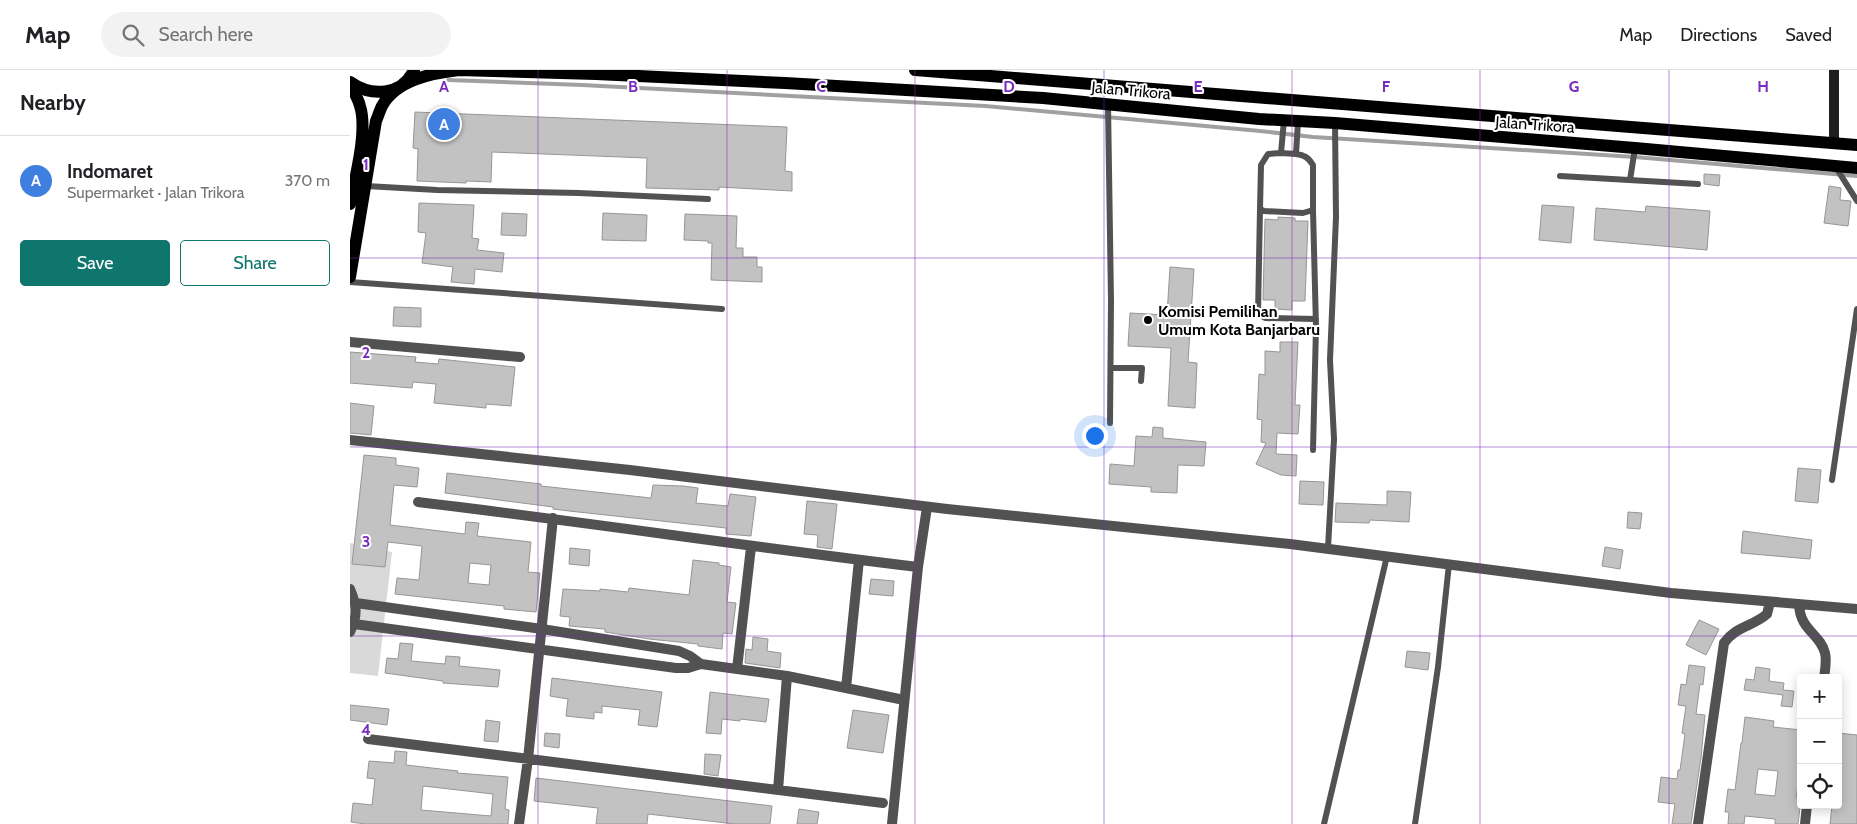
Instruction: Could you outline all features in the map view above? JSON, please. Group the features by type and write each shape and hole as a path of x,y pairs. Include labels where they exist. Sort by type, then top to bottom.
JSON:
{"main road":[{"path":"350,277 376,121 382,106 390,95 403,84 414,70"},
{"name":"Jalan Trikora","path":"350,83 369,92 381,92 393,90 403,84 442,72 484,70 785,83 1043,98 1108,106 1335,123 1857,168"},
{"name":"Jalan Trikora","path":"915,70 1857,145"},
{"path":"1834,70 1834,144"},
{"path":"350,83 361,106 362,122 361,143 350,204"},
{"path":"1415,131 1417,110"}],"street":[{"path":"350,342 520,357"},
{"path":"350,440 630,470 927,507 1328,548 1661,591 1857,609"},
{"path":"418,502 553,518 751,547 918,567"},
{"path":"892,824 918,567 927,507"},
{"path":"519,824 540,651 553,518"},
{"path":"737,668 751,547"},
{"path":"846,688 859,560"},
{"path":"350,589 356,603 352,628 676,668 688,668 701,664 737,668 787,676 904,700"},
{"path":"1698,824 1724,643 1732,633 1754,623 1767,614 1770,602"},
{"path":"356,603 542,629 679,651 701,664"},
{"path":"1799,604 1802,620 1825,652 1824,674"},
{"path":"778,790 787,676"},
{"path":"368,739 883,803"},
{"path":"1804,824 1806,809"}],"lane":[{"path":"1108,106 1110,422"},
{"path":"1281,153 1284,120"},
{"path":"1296,154 1298,121"},
{"path":"1328,548 1334,439 1330,360 1336,217 1335,123"},
{"path":"1630,180 1635,148"},
{"path":"1313,450 1316,319 1312,164 1309,158 1304,155 1268,154 1261,165 1258,314 1265,318 1316,319"},
{"path":"1835,166 1857,201"},
{"path":"1560,176 1698,184"},
{"path":"366,186 437,190 579,193 708,200"},
{"path":"1260,209 1264,211 1303,213 1312,210"},
{"path":"350,282 722,309"},
{"path":"1832,480 1857,309"},
{"path":"1111,368 1142,368 1141,381"},
{"path":"1324,824 1387,556"},
{"path":"1414,824 1438,667 1449,564"}],"shaded area":[{"path":"350,543 392,552 378,676 350,673"}],"building":[{"path":"415,112 787,127 785,171 792,172 792,191 719,187 719,190 646,188 647,158 492,152 491,182 417,181 418,149 413,148"},
{"path":"1704,174 1720,175 1719,186 1704,184"},
{"path":"1829,186 1841,188 1840,200 1851,201 1848,226 1824,223"},
{"path":"419,203 474,205 472,238 479,239 477,250 504,253 502,272 475,269 474,284 451,282 453,267 422,263 426,233 418,232"},
{"path":"1542,205 1574,207 1571,243 1539,240"},
{"path":"1646,206 1710,211 1707,250 1594,240 1596,208 1645,212"},
{"path":"502,213 527,214 526,236 501,235"},
{"path":"603,213 647,215 646,241 602,240"},
{"path":"685,214 737,216 736,248 743,248 743,257 757,257 757,267 762,267 762,282 711,280 712,243 708,243 708,241 684,240"},
{"path":"1278,217 1295,218 1295,221 1308,221 1305,301 1292,301 1292,310 1275,309 1275,300 1263,300 1265,219 1278,220"},
{"path":"1170,267 1194,269 1188,362 1197,363 1195,408 1168,406 1171,348 1128,346 1130,313 1167,315"},
{"path":"394,307 421,308 421,327 393,326"},
{"path":"1280,342 1298,342 1295,405 1300,405 1298,434 1277,433 1276,454 1297,455 1296,476 1281,475 1256,464 1266,443 1261,442 1262,420 1257,419 1259,374 1265,375 1265,351 1280,352"},
{"path":"350,352 416,357 415,362 438,364 439,359 515,367 511,406 486,404 486,408 434,403 436,384 413,382 412,388 350,383"},
{"path":"350,403 374,406 371,435 350,433"},
{"path":"1153,427 1163,428 1163,438 1206,442 1204,466 1178,465 1177,493 1151,492 1151,487 1109,484 1110,464 1134,466 1136,436 1152,437"},
{"path":"364,455 396,458 396,465 419,468 417,487 394,485 390,525 465,534 466,522 479,523 477,536 531,542 528,572 540,573 536,612 504,609 504,606 395,594 397,578 419,580 422,546 388,542 385,567 352,564","holes":["470,563 491,565 489,585 468,583"]},
{"path":"1798,468 1821,470 1818,503 1795,501"},
{"path":"447,473 651,498 653,485 683,486 698,488 696,503 728,506 730,494 756,497 751,536 726,534 726,528 569,511 553,509 553,507 445,493"},
{"path":"1300,481 1324,482 1323,505 1299,504"},
{"path":"1387,491 1411,492 1409,522 1370,520 1369,523 1335,522 1336,503 1387,505"},
{"path":"807,501 837,504 832,549 817,547 818,535 804,534"},
{"path":"1628,512 1642,513 1640,529 1627,528"},
{"path":"1743,531 1812,540 1810,559 1741,553"},
{"path":"1605,547 1623,550 1620,569 1602,566"},
{"path":"570,548 590,550 589,566 569,564"},
{"path":"693,560 719,563 719,565 731,567 727,602 736,603 732,634 723,633 722,649 605,632 605,629 569,626 570,617 560,616 563,589 600,591 600,589 628,592 629,588 689,595"},
{"path":"871,579 894,581 893,596 869,594"},
{"path":"1699,620 1719,629 1706,655 1686,645"},
{"path":"753,637 768,639 767,651 781,653 780,668 745,663 746,649 752,650"},
{"path":"400,643 413,644 411,661 445,664 446,656 460,657 459,666 500,670 498,687 443,683 443,681 385,673 387,658 398,659"},
{"path":"1407,651 1430,653 1428,670 1405,667"},
{"path":"1689,665 1705,667 1703,685 1700,684 1696,714 1705,715 1701,758 1691,824 1672,824 1675,804 1658,802 1661,777 1677,779 1678,770 1680,770 1685,734 1682,733 1686,706 1678,705 1681,684 1686,685"},
{"path":"1756,667 1770,669 1769,681 1784,683 1783,690 1794,691 1792,707 1781,706 1783,695 1744,690 1746,679 1754,680"},
{"path":"552,678 662,692 657,727 638,725 640,710 602,706 602,713 594,712 594,719 566,716 568,699 550,696"},
{"path":"710,692 769,699 766,722 722,719 721,734 706,733"},
{"path":"350,705 389,709 387,725 350,720"},
{"path":"853,710 889,715 883,753 847,748"},
{"path":"1745,717 1774,721 1773,727 1797,730 1796,798 1797,809 1800,809 1798,824 1775,824 1775,819 1745,816 1744,824 1728,824 1729,812 1725,812 1728,789 1735,790","holes":["1758,769 1778,771 1775,796 1755,794"]},
{"path":"486,720 500,722 498,742 484,741"},
{"path":"545,733 560,734 559,748 544,746"},
{"path":"1842,733 1857,735 1857,824 1830,824 1832,809 1842,809"},
{"path":"395,751 407,752 406,765 458,771 457,773 508,777 505,809 509,810 508,824 365,824 351,822 353,803 372,805 375,779 367,778 369,761 394,763","holes":["423,786 493,794 491,816 421,810"]},
{"path":"705,754 721,755 718,776 704,774"},
{"path":"536,778 772,806 770,824 735,824 648,814 647,824 596,824 598,808 534,801"},
{"path":"799,809 819,812 817,824 797,824"}],"waterway":[{"path":"448,80 985,106 1313,137 1635,157 1857,176"}],"place":[{"name":"Indomaret","path":"444,124"},
{"name":"Komisi Pemilihan Umum Kota Banjarbaru","path":"1148,320"}]}
